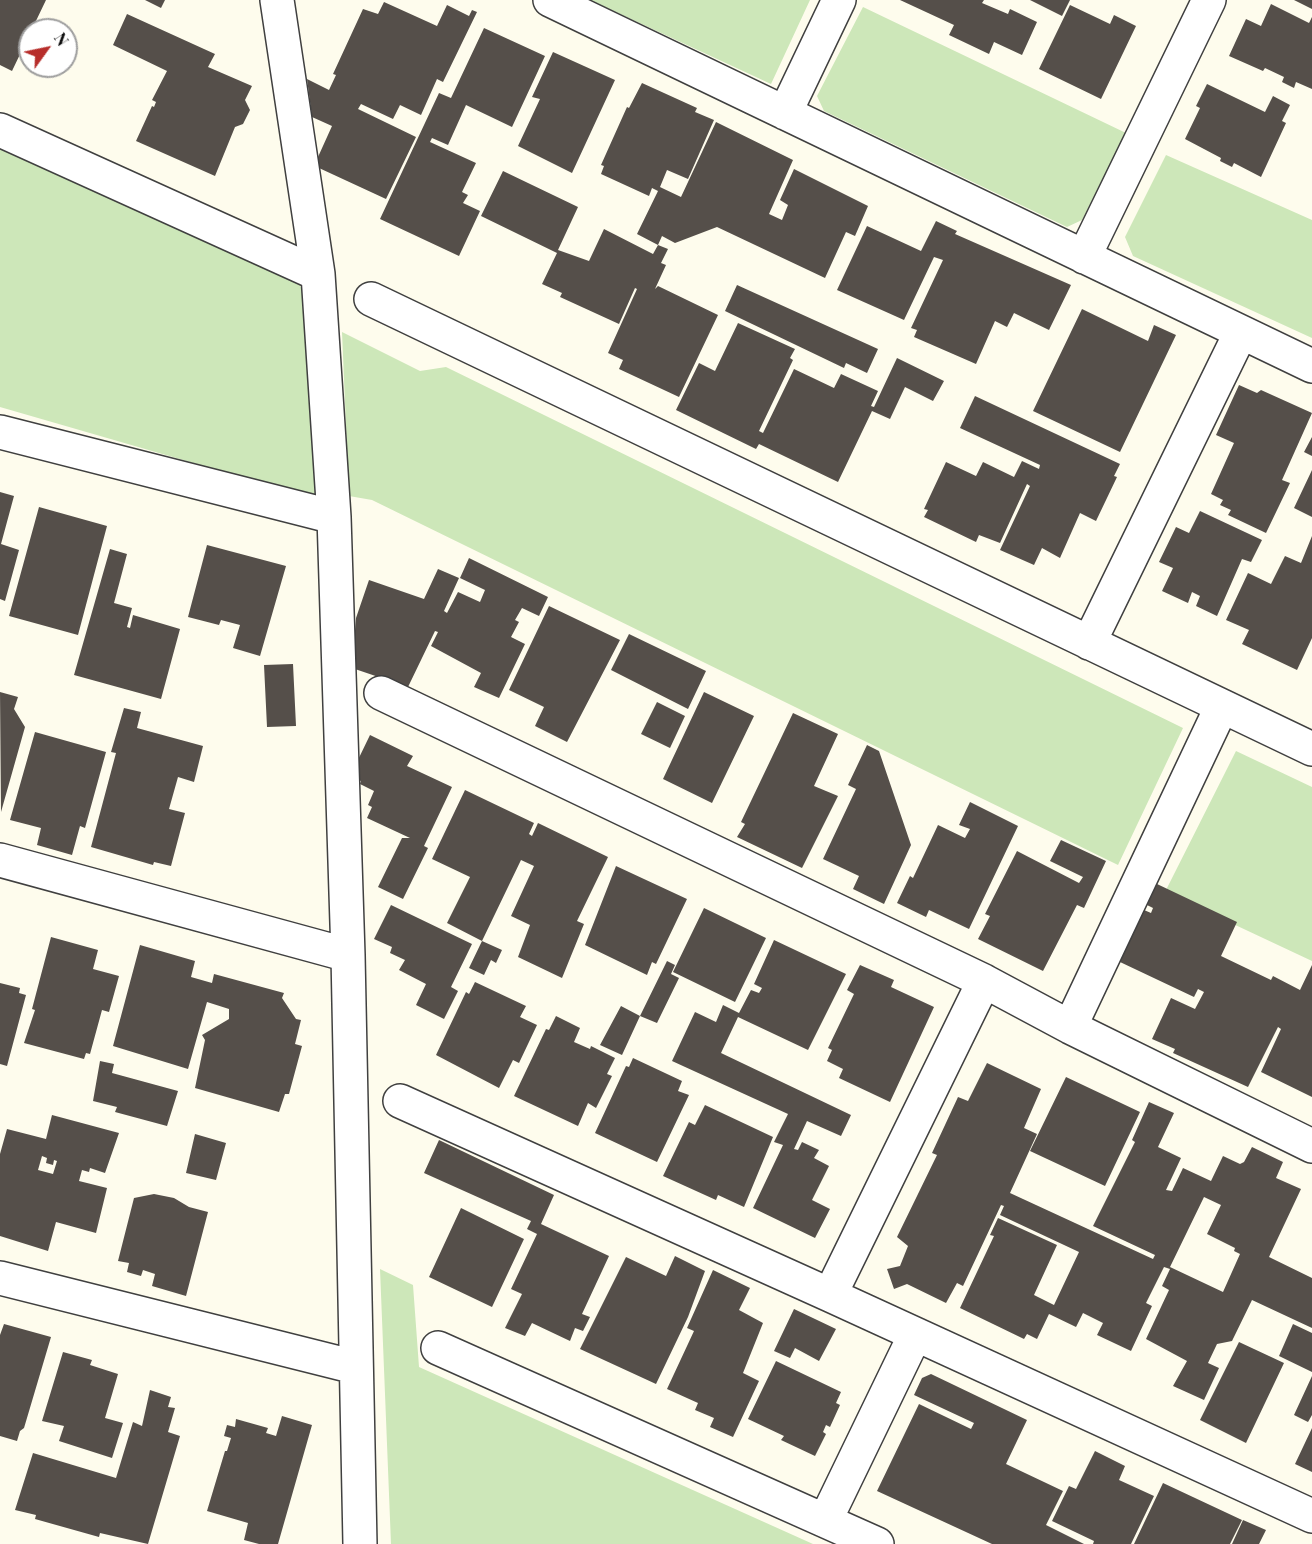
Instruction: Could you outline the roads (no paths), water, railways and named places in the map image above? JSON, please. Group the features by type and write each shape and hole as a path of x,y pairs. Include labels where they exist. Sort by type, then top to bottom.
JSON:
{"street":[{"path":"277,0 318,274 334,517 348,955 360,1544"},
{"path":"785,113 839,0"},
{"path":"1084,256 1209,0"},
{"path":"553,1 1312,366"},
{"path":"0,130 318,274"},
{"path":"371,299 1312,749"},
{"path":"1089,643 1241,332"},
{"path":"0,432 334,517"},
{"path":"381,693 984,981 1070,1027 1312,1146"},
{"path":"1070,1027 1222,706"},
{"path":"0,860 348,955"},
{"path":"830,1295 984,981"},
{"path":"400,1101 1312,1516"},
{"path":"0,1278 355,1367"},
{"path":"826,1520 915,1335"},
{"path":"438,1348 877,1544"}]}
